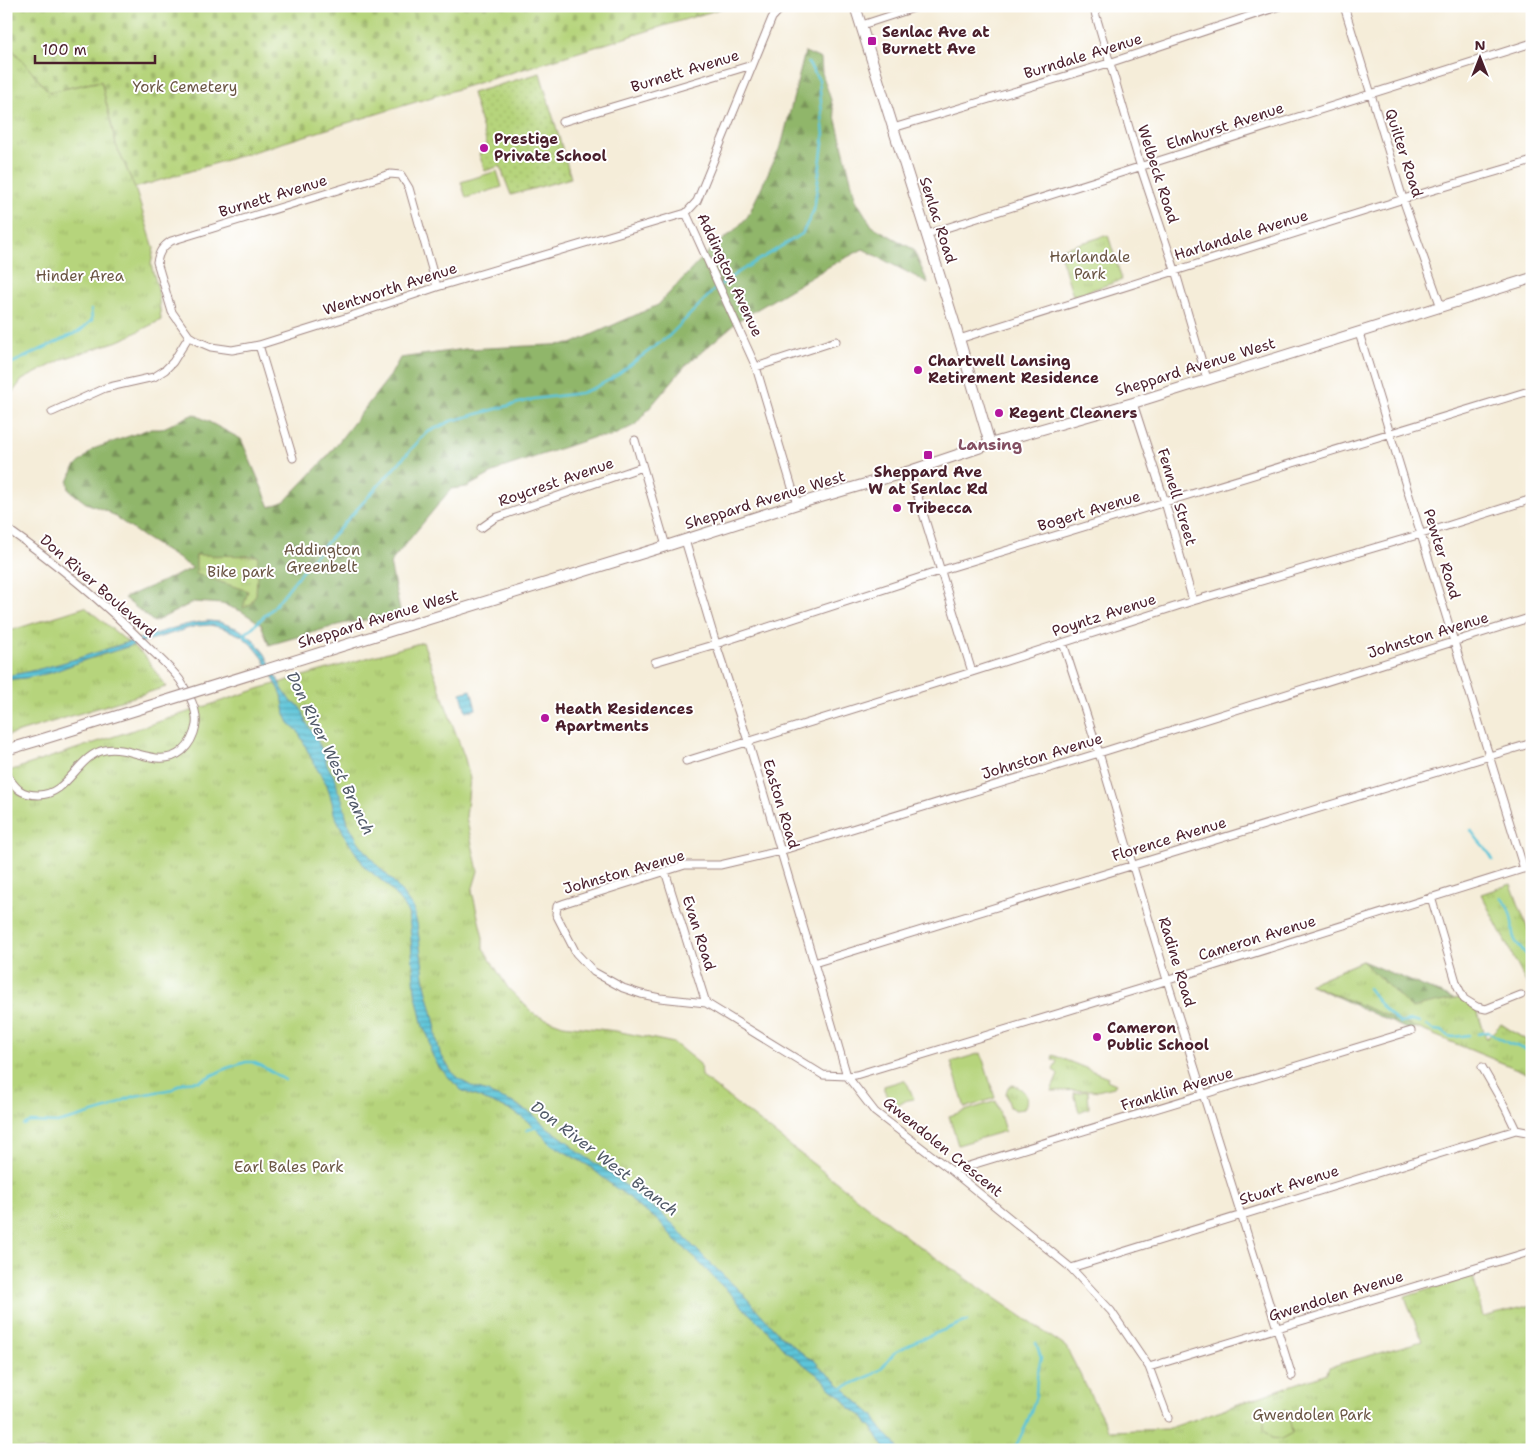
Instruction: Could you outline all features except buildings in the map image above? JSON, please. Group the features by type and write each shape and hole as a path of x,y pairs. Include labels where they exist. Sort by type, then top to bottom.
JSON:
{"main road":[{"name":"Senlac Road","path":"854,7 862,24 990,444"},
{"name":"Sheppard Avenue West","path":"6,750 797,504 910,471 990,444 1133,403 1532,278"}],"street":[{"name":"Burnett Avenue","path":"562,122 752,64 772,18 783,6"},
{"path":"862,24 920,6"},
{"name":"Welbeck Road","path":"1093,6 1207,379"},
{"name":"Burndale Avenue","path":"893,128 1109,63 1280,6"},
{"name":"Quilter Road","path":"1344,6 1403,199 1441,307"},
{"name":"Elmhurst Avenue","path":"927,234 1532,43"},
{"name":"Addington Avenue","path":"752,64 696,201 686,213 756,367 797,504"},
{"name":"Harlandale Avenue","path":"959,339 1403,199 1532,161"},
{"name":"Burnett Avenue","path":"158,254 162,246 171,241 390,174 401,175 409,188 437,287"},
{"name":"Wentworth Avenue","path":"158,254 157,262 172,312 189,336 212,347 232,350 259,344 437,287 686,213"},
{"name":"Pewter Road","path":"1359,333 1489,756 1528,868"},
{"path":"52,412 105,388 154,377 165,370 172,362 189,336"},
{"path":"756,367 836,341"},
{"path":"259,344 293,458"},
{"name":"Bogert Avenue","path":"655,662 716,644 940,570 1532,390"},
{"name":"Fennell Street","path":"1133,403 1165,502 1193,601"},
{"path":"635,440 666,546"},
{"name":"Roycrest Avenue","path":"481,528 495,518 642,467"},
{"path":"910,471 972,672"},
{"name":"Poyntz Avenue","path":"686,761 1193,601 1421,534 1532,499"},
{"name":"Don River Boulevard","path":"6,528 77,583 129,628 152,651 179,680 194,707 196,723 193,737 186,747 170,758 161,759 118,750 104,750 88,758 66,783 44,795 28,795 16,789 6,774"},
{"name":"Easton Road","path":"685,540 748,742 847,1076"},
{"name":"Johnston Avenue","path":"706,1003 641,994 623,988 594,972 576,953 556,914 557,906 685,865 720,865 780,851 1532,617"},
{"name":"Radine Road","path":"1063,643 1099,753 1240,1215 1292,1376"},
{"name":"Florence Avenue","path":"814,963 1532,743"},
{"name":"Cameron Avenue","path":"847,1076 856,1075 1528,868"},
{"name":"Evan Road","path":"665,871 706,1003"},
{"path":"1431,897 1457,985 1464,998 1477,1007 1486,1009 1521,995"},
{"path":"706,1003 823,1075 847,1076"},
{"name":"Franklin Avenue","path":"952,1171 1411,1031"},
{"path":"1482,1067 1516,1130 1532,1133"},
{"name":"Gwendolen Crescent","path":"847,1076 875,1112 952,1171 1071,1268 1111,1311 1149,1367 1168,1418"},
{"name":"Stuart Avenue","path":"1071,1268 1516,1130"},
{"name":"Gwendolen Avenue","path":"1149,1367 1532,1251"}],"green space":[{"name":"York Cemetery","path":"6,6 729,6 135,188 116,145 101,81 49,92 19,64 6,42"},
{"name":"Hinder Area","path":"6,42 49,92 101,81 116,145 135,188 154,248 151,265 158,289 161,320 121,340 63,359 22,380 6,401"},
{"name":"Addington Greenbelt","path":"805,52 821,59 822,73 831,100 856,200 872,226 913,249 928,283 863,249 830,266 739,320 685,366 635,425 610,437 595,437 502,468 467,487 451,489 390,563 400,611 389,616 342,624 269,645 261,624 241,611 222,604 194,602 154,622 124,598 193,568 142,536 107,511 86,503 69,490 68,482 74,468 93,449 149,429 161,429 194,414 241,439 270,507 285,501 326,458 390,376 400,358 465,349 571,344 658,305 705,255 748,216 782,143"},
{"path":"540,73 571,178 511,195 500,166 485,171 479,154 488,148 472,93"},
{"path":"497,171 502,187 466,198 461,182"},
{"name":"Harlandale Park","path":"1108,235 1122,280 1073,296 1059,250"},
{"name":"Bike park","path":"196,555 258,556 256,594 250,605 243,608 248,591 196,574"},
{"path":"85,607 145,656 166,687 6,736 6,632"},
{"name":"Earl Bales Park","path":"423,642 465,759 470,779 466,817 478,871 472,891 483,938 483,948 508,988 535,1015 563,1025 616,1031 674,1043 700,1064 701,1076 913,1242 1066,1347 1109,1431 1167,1429 1327,1373 1329,1367 1422,1341 1405,1297 1473,1275 1483,1317 1532,1305 1532,1450 6,1450 6,772 261,688"},
{"path":"1511,884 1528,930 1532,929 1532,994 1481,894"},
{"path":"1362,961 1454,999 1459,998 1478,1013 1486,1039 1501,1024 1532,1044 1532,1075 1416,1027 1411,1031 1309,984"},
{"path":"1362,961 1411,1008 1459,998 1478,1013 1486,1039 1501,1024 1532,1044 1532,1075 1309,984"},
{"path":"981,1053 995,1098 965,1108 951,1062"},
{"path":"1053,1055 1108,1077 1107,1080 1116,1084 1114,1087 1097,1091 1051,1091 1058,1075 1053,1070 1057,1061 1052,1059"},
{"path":"904,1080 914,1099 907,1100 895,1107 884,1090 884,1086"},
{"path":"1013,1085 1021,1089 1025,1094 1026,1105 1024,1109 1015,1110 1010,1107 1006,1093 1008,1087"},
{"path":"1088,1091 1089,1108 1079,1112 1074,1093"},
{"path":"996,1101 1005,1131 958,1145 949,1116"},
{"path":"1285,1410 1288,1412 1292,1433 1281,1439 1271,1438 1264,1429 1264,1422"}],"water":[{"path":"208,621 219,622 239,629 254,640 265,654 283,690 291,702 298,705 303,712 306,722 324,754 327,765 336,780 348,823 358,841 375,863 393,881 413,908 417,923 425,984 435,1024 436,1036 440,1053 451,1071 462,1081 475,1088 514,1103 533,1114 574,1149 613,1175 645,1202 658,1210 741,1292 779,1334 807,1357 814,1360 873,1415 882,1430 899,1450 886,1450 863,1416 851,1409 841,1396 831,1389 824,1380 785,1350 676,1241 659,1221 637,1206 630,1198 589,1166 551,1144 530,1123 514,1112 461,1090 438,1066 431,1052 429,1038 423,1027 415,991 408,913 388,886 365,867 346,838 334,813 327,785 314,764 298,731 289,723 285,714 282,695 263,658 242,636 210,625 196,626 88,659 50,673 6,680 6,676 60,664 178,627"},
{"path":"471,690 476,709 466,712 461,693"}],"waterway":[{"path":"244,635 272,609 311,560 426,433 451,421 534,399 581,393 594,388 611,379 669,336 715,289 737,273 802,234 814,210 824,136 819,80 808,63"},
{"path":"6,366 80,331 92,320 91,310"},
{"path":"1471,830 1493,860"},
{"path":"1501,897 1510,912 1514,938 1532,960"},
{"path":"1368,988 1383,1008 1400,1023 1412,1021 1420,1023"},
{"path":"1426,1025 1434,1030 1442,1031 1448,1036 1469,1035"},
{"path":"1478,1034 1488,1032 1508,1043 1532,1052"},
{"path":"24,1125 29,1122 57,1123 76,1118 110,1108 135,1096 173,1089 185,1082 200,1081 227,1068 246,1062 262,1066 285,1080"},
{"name":"Don River West Branch","path":"527,1130 537,1127"},
{"path":"840,1389 872,1375 881,1369 894,1353 916,1341 967,1321"},
{"path":"1014,1450 1027,1423 1036,1396 1041,1357 1036,1343"}],"place":[{"name":"Senlac Ave at Burnett Ave","path":"872,41"},
{"name":"Prestige Private School","path":"484,148"},
{"name":"Chartwell Lansing Retirement Residence","path":"918,370"},
{"name":"Regent Cleaners","path":"999,413"},
{"name":"Sheppard Ave W at Senlac Rd","path":"928,455"},
{"name":"Tribecca","path":"897,508"},
{"name":"Heath Residences Apartments","path":"545,718"},
{"name":"Cameron Public School","path":"1097,1037"}],"district":[{"name":"Lansing","path":"990,444"}],"park label":[{"name":"Gwendolen Park","path":"1312,1415"}]}
